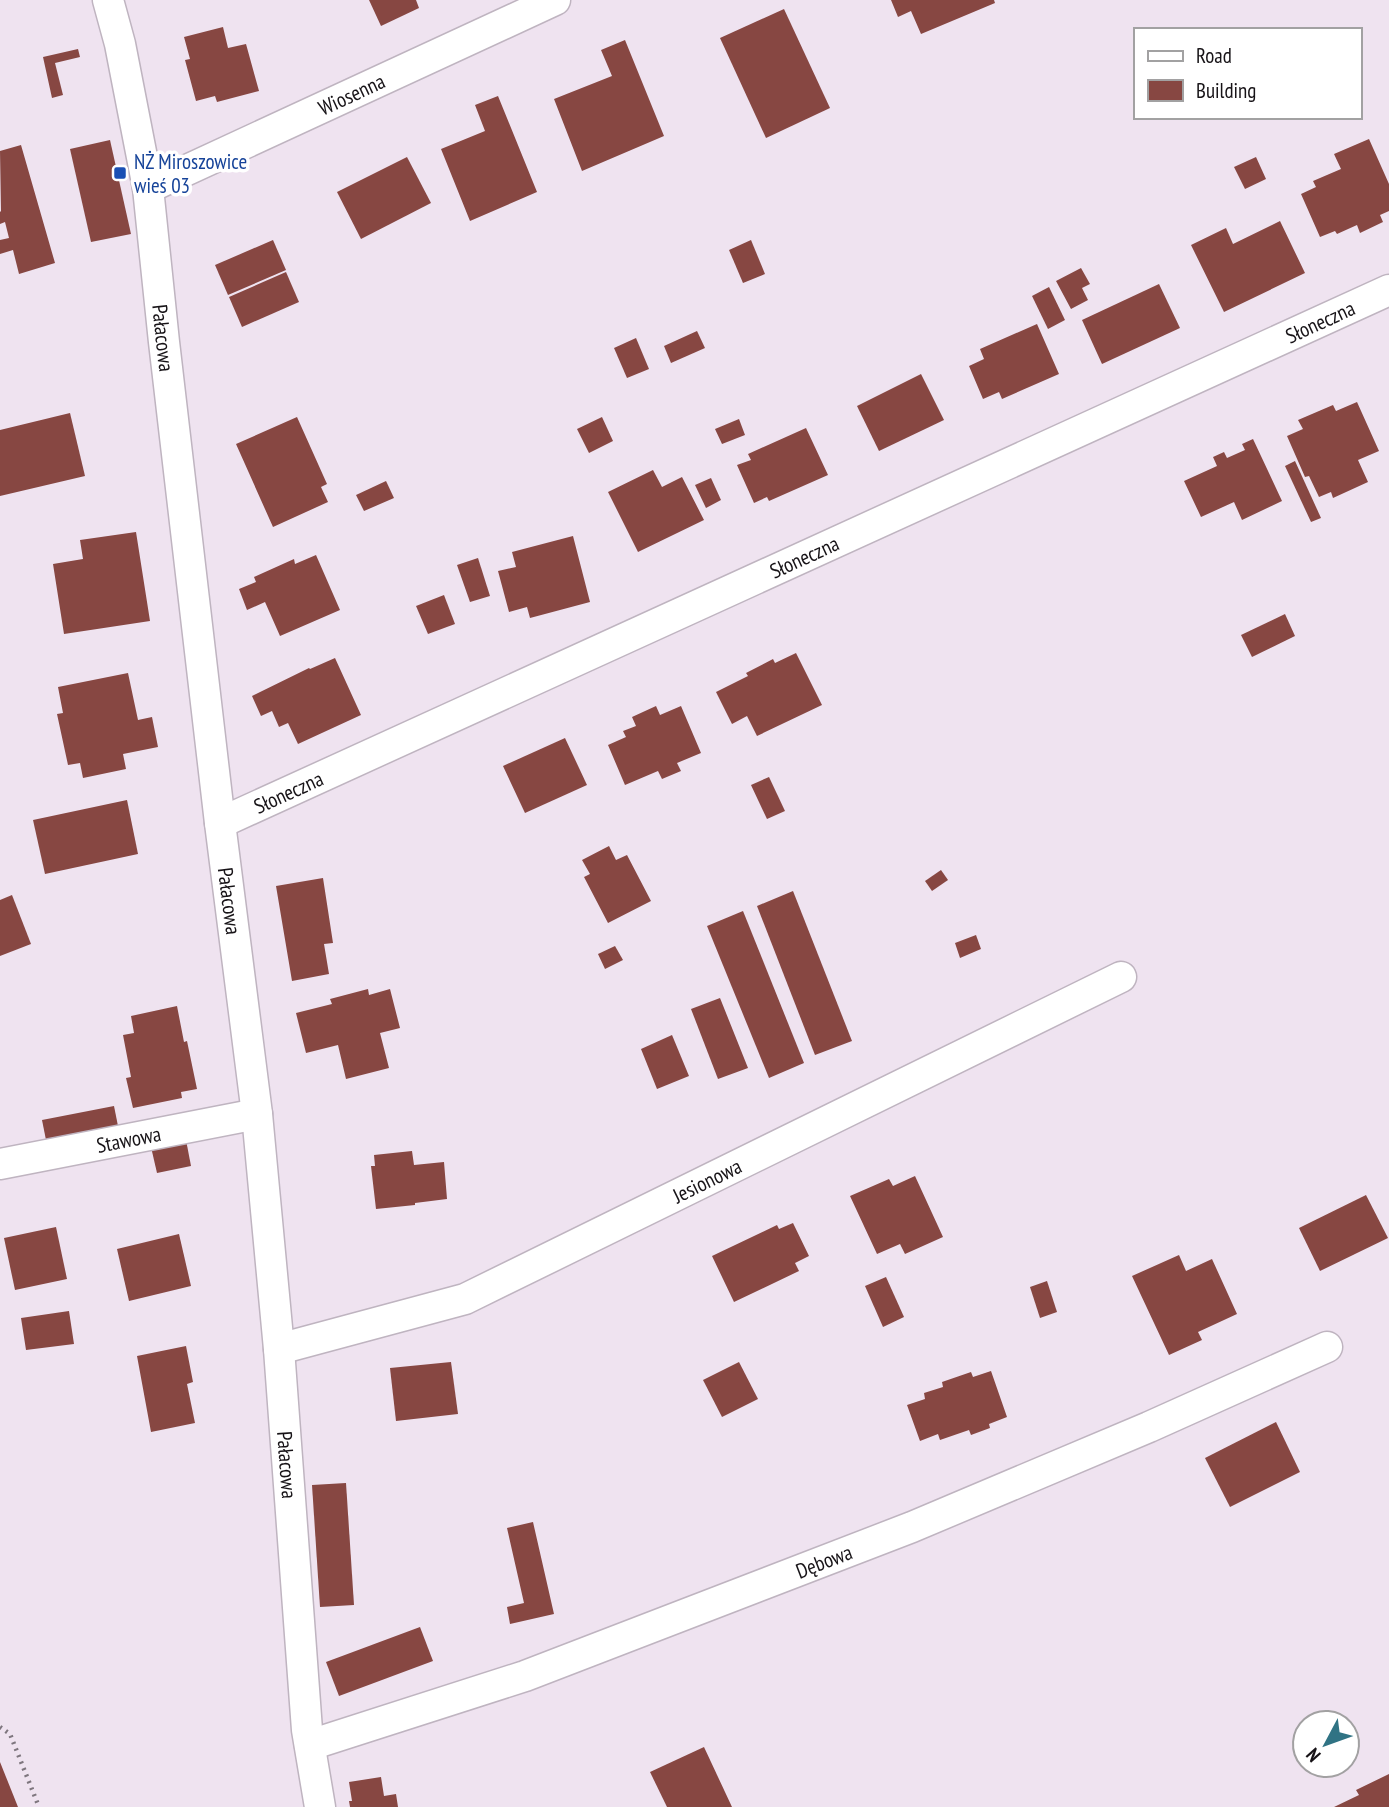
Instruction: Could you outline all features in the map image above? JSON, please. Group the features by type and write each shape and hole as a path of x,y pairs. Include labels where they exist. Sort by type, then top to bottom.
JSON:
{"street":[{"name":"Pałacowa","path":"108,0 120,44 148,188 220,823 257,1114 279,1349 307,1730 320,1807"},
{"name":"Wiosenna","path":"148,188 555,0"},
{"name":"Słoneczna","path":"220,823 1389,290"},
{"name":"Jesionowa","path":"279,1349 465,1298 1121,977"},
{"name":"Stawowa","path":"0,1164 257,1114"},
{"name":"Dębowa","path":"310,1745 525,1676 899,1532 1149,1427 1327,1348"}],"path":[{"path":"0,1727 10,1734 38,1807"}],"building":[{"path":"369,0 416,0 419,8 381,26"},
{"path":"891,0 994,0 995,3 921,34 911,11 898,17"},
{"path":"784,9 830,108 766,138 720,38"},
{"path":"223,27 228,48 246,44 259,91 217,102 215,96 196,101 185,60 190,59 184,37"},
{"path":"625,40 664,136 582,171 554,99 612,76 601,50"},
{"path":"78,49 80,57 55,63 63,95 52,98 43,57"},
{"path":"498,96 537,192 470,221 441,149 485,131 475,105"},
{"path":"1369,139 1389,184 1389,211 1380,215 1383,222 1360,233 1357,225 1337,234 1335,231 1320,237 1301,194 1316,187 1313,181 1341,169 1334,154"},
{"path":"110,140 131,234 91,242 70,149"},
{"path":"21,145 55,263 19,274 13,250 0,254 0,240 9,238 5,222 0,224 0,151"},
{"path":"407,157 431,203 361,239 337,192"},
{"path":"1256,157 1266,179 1245,189 1234,167"},
{"path":"1280,221 1305,273 1224,312 1191,245 1226,228 1233,244"},
{"path":"273,240 286,270 228,295 215,265"},
{"path":"751,240 765,274 743,283 729,250"},
{"path":"1081,268 1090,284 1082,288 1088,300 1071,309 1056,281"},
{"path":"286,272 299,302 242,327 229,297"},
{"path":"1159,284 1180,328 1102,364 1082,320"},
{"path":"1049,287 1065,320 1048,329 1032,296"},
{"path":"1037,324 1059,374 1002,399 999,392 983,399 969,366 984,359 980,349"},
{"path":"697,331 705,348 671,363 664,346"},
{"path":"636,338 649,369 627,378 614,348"},
{"path":"921,374 944,420 879,451 857,406"},
{"path":"1357,402 1379,451 1358,460 1368,482 1333,498 1331,492 1319,497 1309,476 1305,477 1287,436 1303,429 1298,420 1333,405 1336,411"},
{"path":"70,413 85,476 0,496 0,430"},
{"path":"297,417 327,484 321,487 328,502 273,527 236,444"},
{"path":"602,417 613,441 589,453 577,429"},
{"path":"739,419 745,435 722,444 715,429"},
{"path":"806,428 828,475 769,501 767,497 754,503 737,465 751,460 748,454"},
{"path":"1253,439 1282,501 1242,520 1234,502 1201,517 1184,481 1217,466 1213,457 1224,452 1227,458 1245,450 1242,444"},
{"path":"1295,461 1321,518 1311,522 1285,466"},
{"path":"653,470 662,487 682,477 704,520 638,552 608,492"},
{"path":"711,478 721,500 706,508 695,485"},
{"path":"386,481 394,498 364,511 356,495"},
{"path":"136,532 150,621 64,634 53,564 83,559 80,540"},
{"path":"573,536 590,602 530,618 527,607 509,612 498,571 516,567 512,552"},
{"path":"316,555 340,610 280,636 265,602 247,610 239,589 256,582 254,577 294,559 295,564"},
{"path":"478,558 490,596 470,602 457,565"},
{"path":"444,595 455,624 428,634 416,606"},
{"path":"1285,614 1295,636 1252,657 1241,635"},
{"path":"796,653 822,705 757,736 747,716 732,724 716,692 748,676 746,673 773,659 775,663"},
{"path":"335,658 361,715 298,744 288,723 279,727 272,711 261,716 252,696"},
{"path":"128,673 138,720 152,717 158,747 123,754 126,769 83,778 80,763 68,765 57,714 63,713 58,687"},
{"path":"656,706 660,715 681,706 701,753 677,763 681,771 662,779 658,771 625,785 608,745 626,737 623,731 636,726 632,717"},
{"path":"565,738 587,785 525,813 503,766"},
{"path":"769,777 785,811 767,819 751,785"},
{"path":"127,800 138,854 45,874 33,820"},
{"path":"609,846 616,860 627,855 651,901 608,923 584,877 590,874 582,860"},
{"path":"941,870 948,880 932,891 925,881"},
{"path":"323,878 333,943 324,944 329,974 292,981 276,886"},
{"path":"793,891 852,1041 815,1055 757,906"},
{"path":"12,895 31,944 0,956 0,900"},
{"path":"743,911 804,1063 769,1078 707,926"},
{"path":"976,935 981,949 960,958 955,943"},
{"path":"615,946 623,960 605,969 598,954"},
{"path":"368,989 369,995 390,989 400,1028 380,1033 389,1068 346,1079 338,1045 306,1053 296,1013 332,1004 330,999"},
{"path":"720,998 748,1068 718,1079 691,1009"},
{"path":"177,1006 197,1089 181,1092 182,1098 133,1108 126,1078 131,1077 123,1035 134,1033 131,1016"},
{"path":"672,1035 689,1076 657,1089 641,1049"},
{"path":"114,1106 118,1126 46,1140 42,1120"},
{"path":"186,1140 191,1166 157,1173 151,1147"},
{"path":"412,1151 414,1165 444,1162 447,1199 376,1209 371,1166 375,1166 374,1155"},
{"path":"915,1176 943,1237 905,1254 900,1244 877,1254 850,1196 889,1179 893,1186"},
{"path":"1366,1195 1388,1238 1320,1271 1299,1228"},
{"path":"793,1223 809,1256 795,1263 799,1271 734,1302 712,1256 777,1225 779,1229"},
{"path":"56,1227 67,1279 15,1290 4,1238"},
{"path":"179,1234 191,1286 129,1301 117,1249"},
{"path":"1179,1255 1186,1271 1212,1259 1237,1314 1198,1332 1202,1340 1169,1355 1132,1276"},
{"path":"886,1277 904,1317 883,1327 865,1286"},
{"path":"1047,1281 1057,1312 1040,1318 1030,1287"},
{"path":"69,1311 74,1344 26,1350 21,1318"},
{"path":"186,1346 193,1382 187,1384 195,1423 151,1432 137,1356"},
{"path":"451,1362 458,1414 396,1421 390,1368"},
{"path":"739,1362 758,1399 722,1417 703,1380"},
{"path":"991,1371 1007,1417 989,1424 990,1428 971,1435 969,1430 940,1440 938,1434 920,1441 907,1405 925,1399 924,1393 943,1387 942,1382 971,1372 973,1377"},
{"path":"1276,1422 1300,1472 1230,1507 1205,1458"},
{"path":"346,1483 354,1605 320,1607 312,1485"},
{"path":"533,1522 554,1614 510,1624 507,1607 524,1603 507,1528"},
{"path":"420,1627 433,1661 339,1696 326,1662"},
{"path":"704,1747 732,1807 667,1807 650,1772"},
{"path":"0,1762 18,1807 0,1807"},
{"path":"1389,1774 1389,1807 1334,1807 1359,1795 1356,1790"},
{"path":"381,1777 384,1796 396,1794 398,1807 350,1807 349,1801 352,1801 349,1782"}],"place":[{"name":"NŻ Miroszowice wieś 03","path":"120,173"}]}
